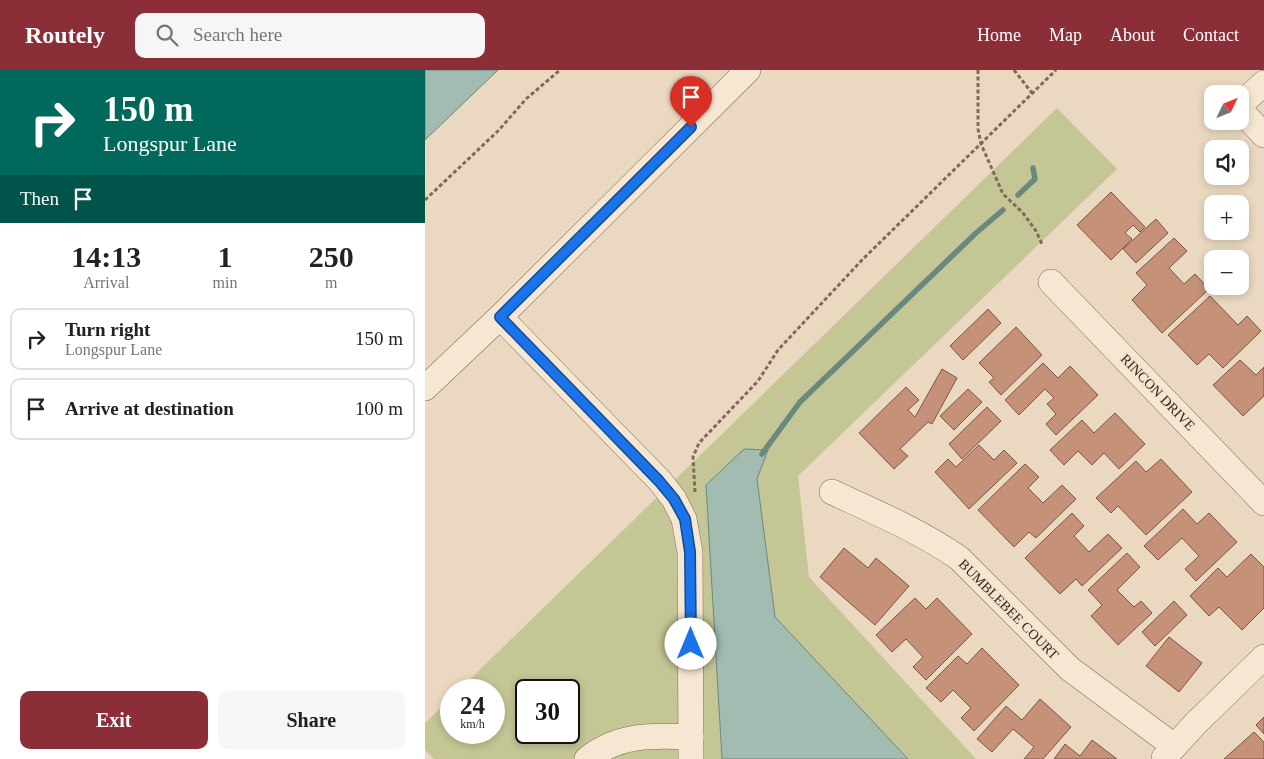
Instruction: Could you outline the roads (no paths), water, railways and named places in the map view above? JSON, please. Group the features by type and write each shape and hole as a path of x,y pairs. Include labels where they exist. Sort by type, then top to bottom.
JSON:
{"street":[{"path":"425,388 500,317 748,70"},
{"path":"1249,96 1264,82"},
{"path":"1249,119 1264,135"},
{"name":"RINCON DRIVE","path":"1051,282 1264,503"},
{"path":"500,317 659,481 674,499 685,519 690,552 691,748 652,735 619,742 598,750 587,759"},
{"name":"BUMBLEBEE COURT","path":"832,492 917,532 941,545 959,558 1070,669 1169,753"},
{"path":"1169,753 1264,657"}],"waterway":[{"path":"1018,195 1035,179 1033,168"},
{"path":"762,454 800,402 976,233 1003,210"}]}
